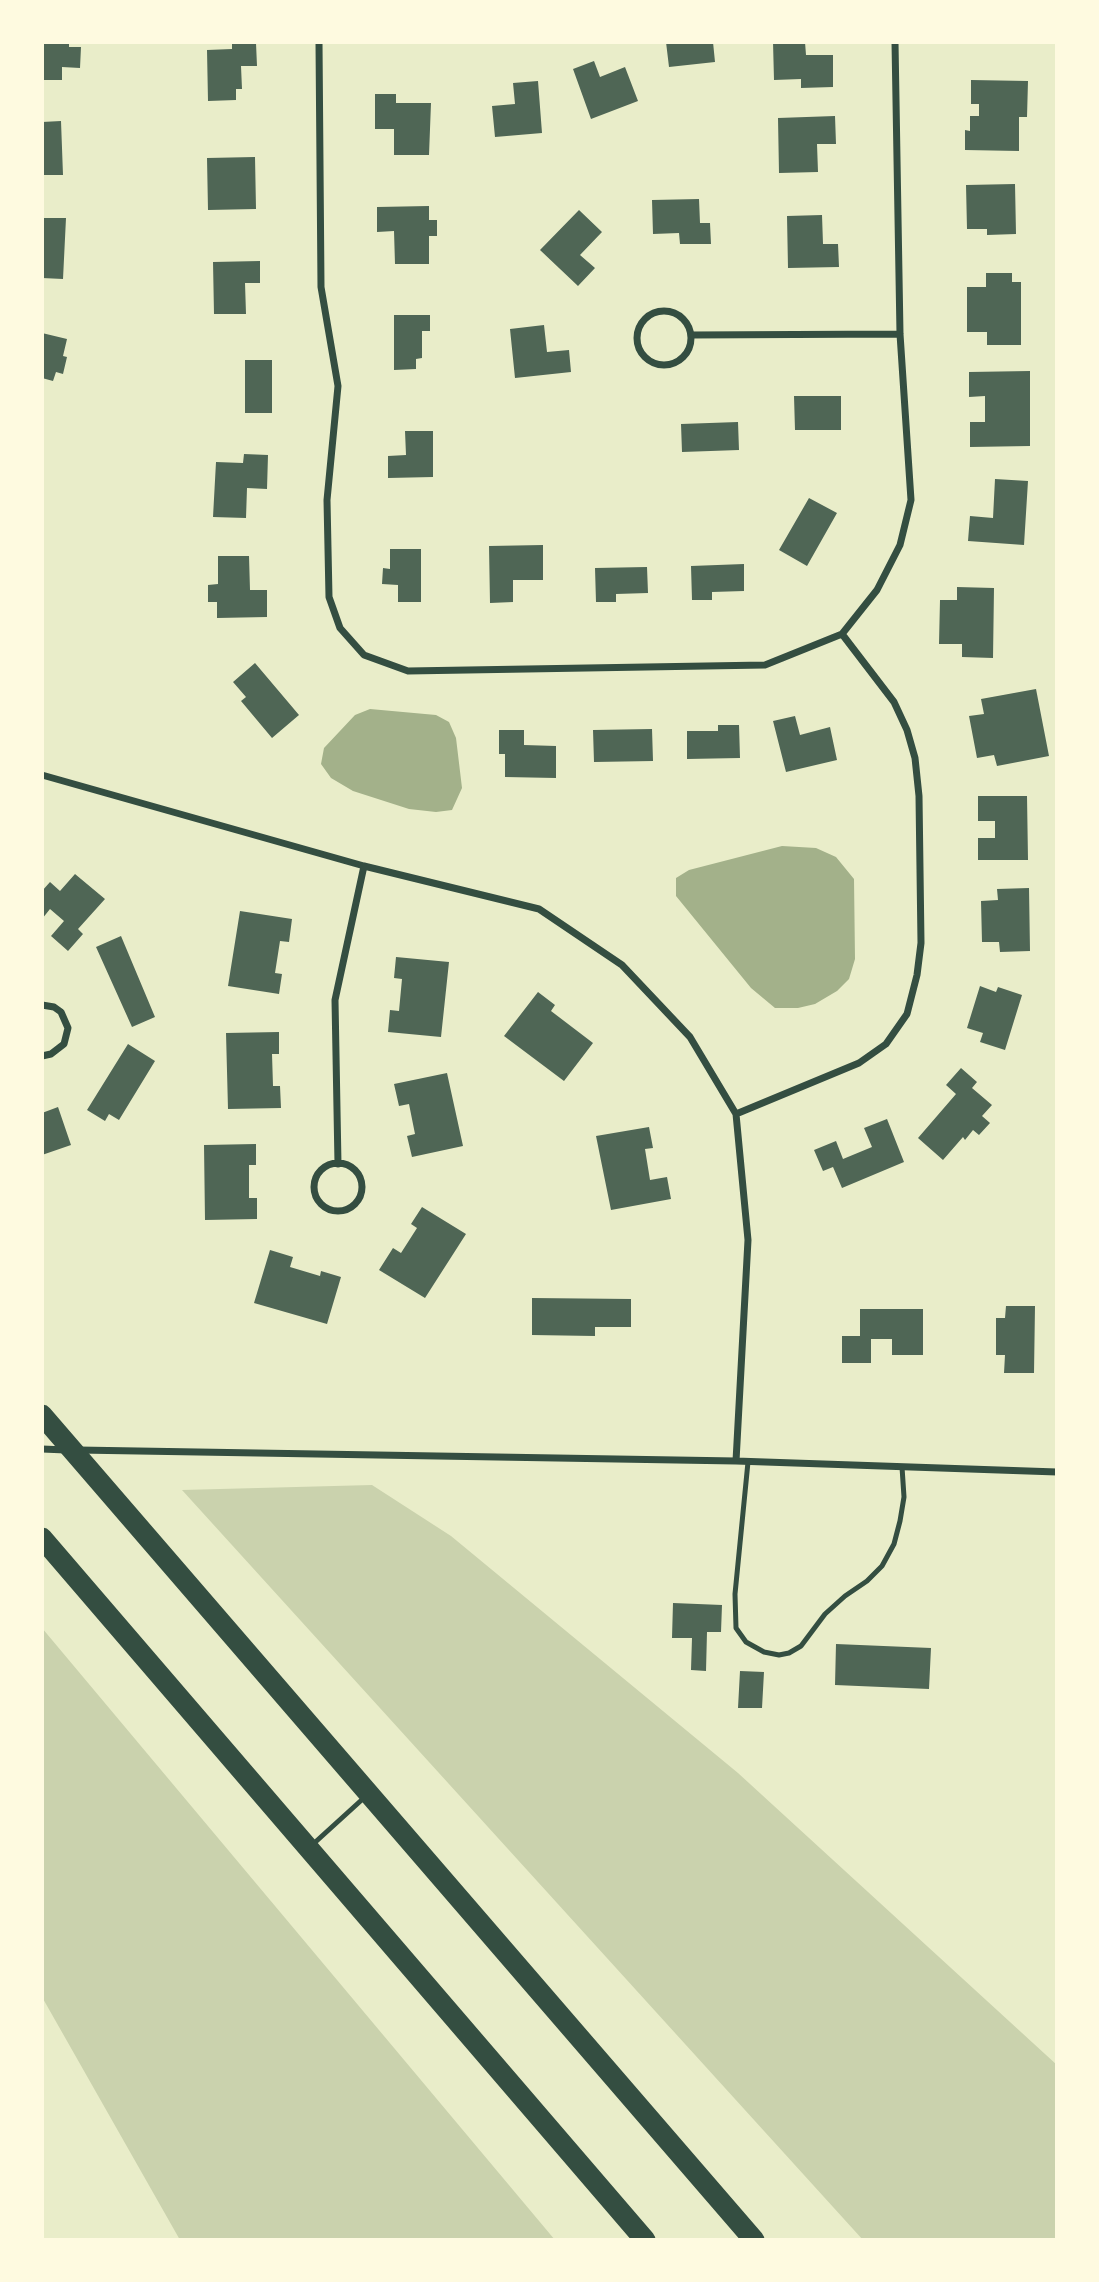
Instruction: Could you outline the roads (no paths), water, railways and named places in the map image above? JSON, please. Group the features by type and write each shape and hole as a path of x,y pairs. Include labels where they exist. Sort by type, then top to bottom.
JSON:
{"highway":[{"path":"42,1415 754,2240"},
{"path":"42,1538 645,2240"}],"street":[{"path":"319,42 321,287 338,386 327,500 329,597 340,628 365,655 408,671 765,665 842,634 877,590 900,545 911,500 900,334 895,42"},
{"path":"658,311 676,313 689,326 691,335 688,352 682,359 666,365 657,364 642,355 636,338 642,321 658,311"},
{"path":"691,335 900,334"},
{"path":"736,1114 859,1063 886,1044 907,1014 917,975 921,943 919,796 915,758 907,730 894,702 842,634"},
{"path":"42,775 365,866 539,909 622,965 690,1037 736,1114 748,1240 736,1461"},
{"path":"338,1164 335,1000 365,866"},
{"path":"42,1005 54,1007 61,1012 68,1028 64,1044 58,1051 42,1056"},
{"path":"338,1164 345,1164 358,1173 362,1188 356,1203 336,1211 322,1204 317,1198 315,1182 323,1169 338,1164"},
{"path":"42,1449 736,1461 1057,1472"}],"lane":[{"path":"748,1462 735,1594 736,1628 746,1642 764,1652 779,1655 802,1646 825,1614 882,1566 894,1544 900,1521 904,1497 902,1467"},
{"path":"308,1848 368,1794"}]}
